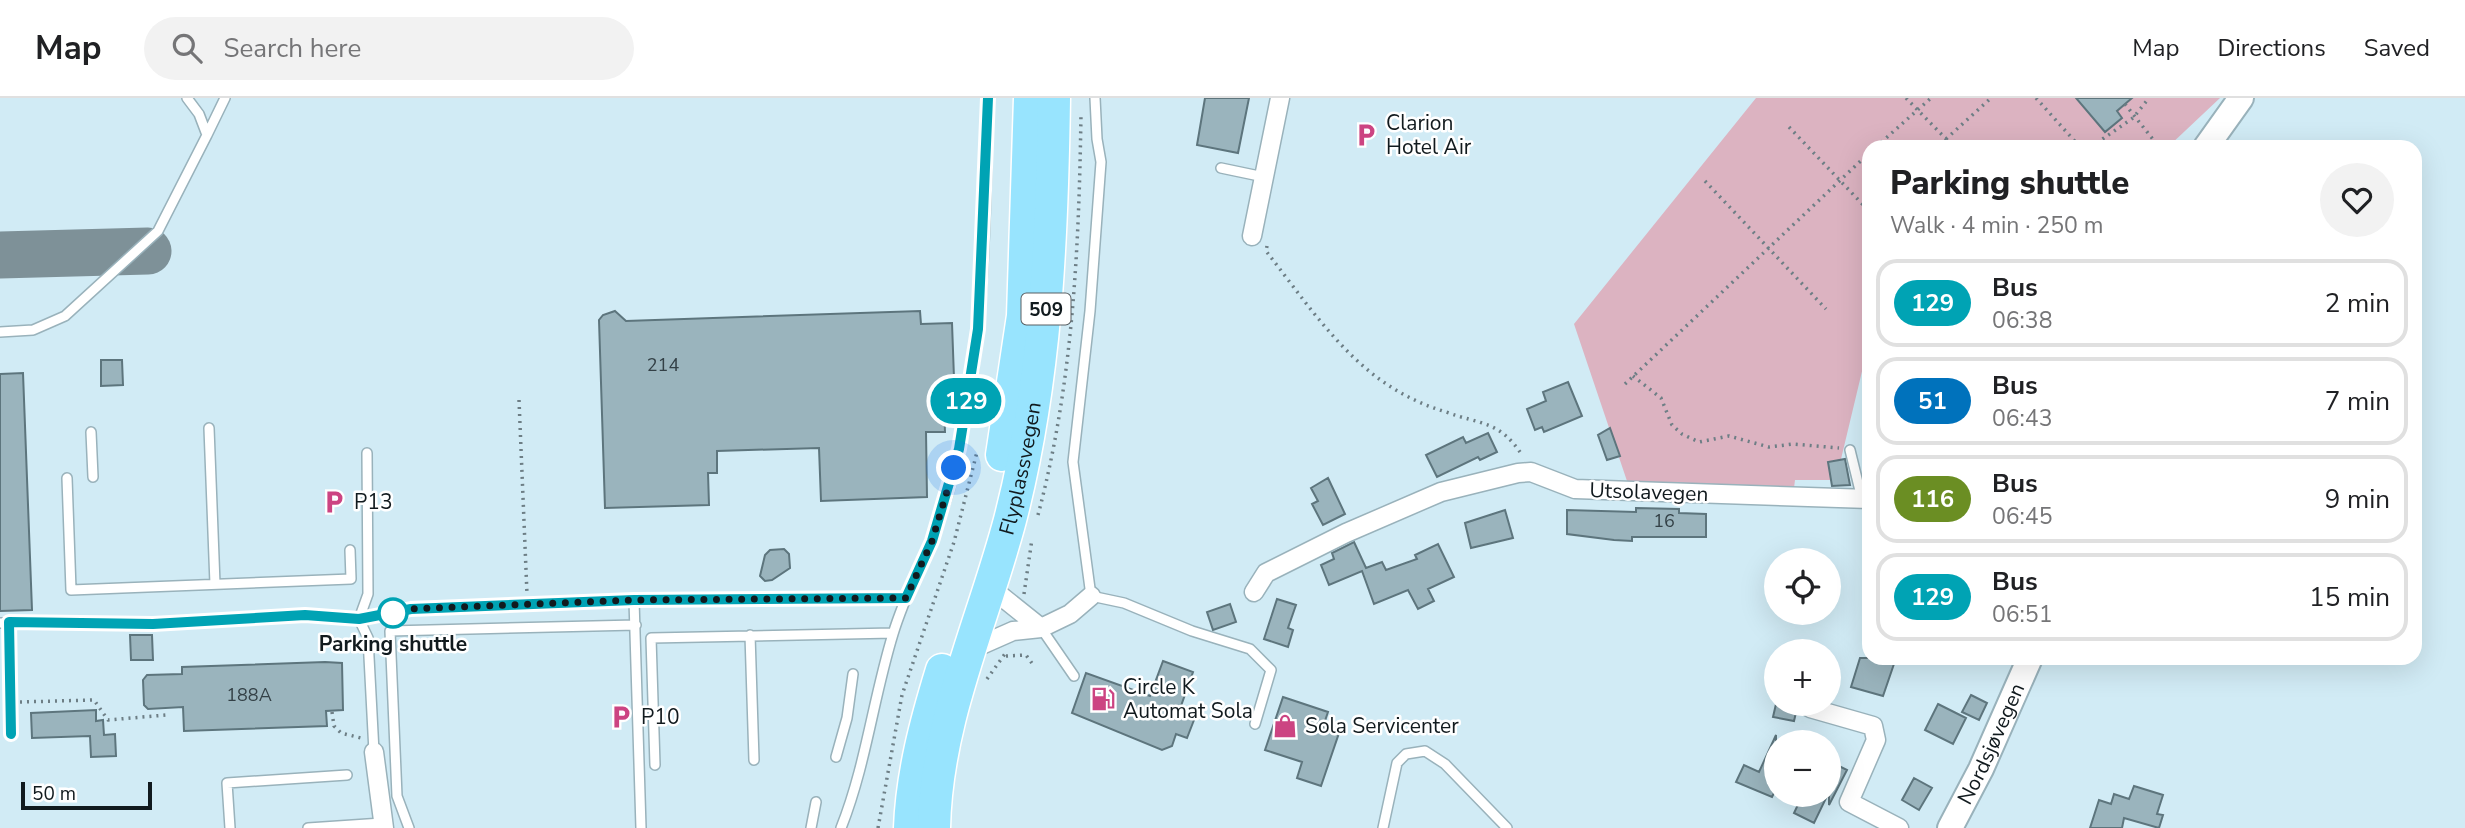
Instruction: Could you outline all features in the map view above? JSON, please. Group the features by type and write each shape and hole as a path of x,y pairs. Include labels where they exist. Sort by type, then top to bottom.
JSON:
{"highway":[{"name":"Flyplassvegen","path":"910,828 911,802 928,713 971,578 1007,428 1023,316 1030,98"},
{"name":"Flyplassvegen","path":"934,828 939,765 970,650 1011,518 1038,382 1051,244 1054,98"}],"street":[{"path":"1252,236 1280,98"},
{"path":"2211,140 2237,99"},
{"name":"Utsolavegen","path":"1254,592 1266,573 1346,533 1441,492 1497,477 1531,472 1575,489 1862,499"},
{"path":"991,589 1041,628"},
{"path":"970,650 1013,631 1041,628 1070,614 1091,596"},
{"name":"Nordsjøvegen","path":"1950,828 2027,665"},
{"path":"1838,716 1873,726 1876,740 1849,802 1899,828"},
{"path":"374,747 383,825"}],"lane":[{"path":"187,98 199,114 207,135"},
{"path":"0,332 33,330 65,316 159,231 225,98"},
{"path":"841,828 867,750 893,633 932,541 950,487 960,438 978,329 988,98"},
{"path":"1095,98 1101,162 1090,311 1073,462 1091,596 1124,603 1192,631 1250,649 1270,670 1255,724"},
{"path":"1221,168 1264,177"},
{"path":"209,428 215,584"},
{"path":"91,432 93,477"},
{"path":"1850,450 1862,487"},
{"path":"367,453 368,594 359,619 368,638 374,747"},
{"path":"67,478 71,590 351,579 349,550"},
{"path":"11,734 4,623 153,624 305,615 359,619 411,609 634,600 906,598"},
{"path":"634,600 641,828"},
{"path":"409,828 397,796 390,631 636,625"},
{"path":"1041,628 1074,676"},
{"path":"655,765 651,638 893,633"},
{"path":"750,635 754,760"},
{"path":"836,757 847,718 853,674"},
{"path":"1383,828 1398,763 1406,754 1424,751 1445,764 1507,828"},
{"path":"230,828 227,783 347,775"},
{"path":"811,828 816,802"},
{"path":"308,828 383,825"}],"path":[{"path":"1906,98 1946,139 1991,98"},
{"path":"1883,140 1931,98"},
{"path":"2036,98 2074,140"},
{"path":"2101,140 2133,118 2149,98"},
{"path":"2125,104 2133,118 2153,140"},
{"path":"1789,127 1862,204"},
{"path":"1625,384 1862,159"},
{"path":"1706,181 1826,309"},
{"path":"1266,251 1329,329 1386,384 1448,413 1488,422 1504,433 1521,453 1531,472"},
{"path":"1633,376 1661,398 1672,425 1682,434 1699,442 1729,436 1769,447 1793,444 1850,450"},
{"path":"519,400 527,594"},
{"path":"513,594 540,593"},
{"path":"984,691 988,678 1006,656 1010,640"},
{"path":"1006,656 1026,655 1034,666"},
{"path":"11,702 94,700 108,720 166,715"},
{"path":"332,712 334,726 341,733 374,747"}],"shaded area":[{"path":"1756,98 2220,98 2175,140 1862,140 1862,371 1836,480 1795,480 1794,488 1627,481 1574,324"}],"building":[{"path":"1205,98 1249,98 1238,153 1197,145"},
{"path":"2076,98 2132,98 2117,111 2122,118 2105,132"},
{"path":"615,311 626,321 920,311 921,324 952,323 954,378 943,378 945,432 926,432 927,497 821,501 819,448 717,451 717,473 708,473 709,505 605,508 599,320 603,315"},
{"path":"101,360 122,360 123,385 101,386"},
{"path":"23,373 32,610 0,611 0,374"},
{"path":"1568,382 1582,416 1544,432 1542,427 1535,430 1527,409 1546,401 1543,392"},
{"path":"1610,428 1620,456 1607,460 1598,435"},
{"path":"1488,433 1497,452 1480,460 1478,457 1437,477 1426,455 1463,437 1466,443"},
{"path":"1845,459 1850,485 1832,486 1828,462"},
{"path":"1328,478 1345,514 1323,525 1312,504 1318,501 1311,488"},
{"path":"1636,508 1679,509 1679,513 1706,514 1706,537 1632,537 1632,541 1567,534 1567,510 1636,512"},
{"path":"1505,510 1513,538 1471,548 1465,523"},
{"path":"1354,542 1366,568 1382,562 1386,570 1417,559 1415,555 1438,544 1454,577 1428,589 1434,601 1418,609 1408,590 1374,604 1362,571 1329,585 1321,565 1334,559 1332,553"},
{"path":"784,549 789,554 790,568 772,580 765,581 760,576 765,555 770,550"},
{"path":"1277,599 1296,605 1288,628 1293,630 1288,647 1264,639"},
{"path":"1230,604 1236,622 1213,630 1207,612"},
{"path":"130,635 152,635 153,660 131,660"},
{"path":"1860,658 1862,665 1894,665 1883,696 1851,687"},
{"path":"1163,661 1193,672 1181,706 1187,718 1194,720 1187,738 1176,734 1172,746 1162,750 1072,713 1086,673 1150,696"},
{"path":"342,663 343,710 326,711 327,726 184,731 183,707 148,709 144,705 143,680 147,675 182,674 182,667"},
{"path":"1971,695 1987,703 1979,720 1962,712"},
{"path":"1283,697 1328,712 1323,727 1339,733 1321,786 1297,778 1302,762 1265,750"},
{"path":"1938,704 1966,718 1953,744 1925,730"},
{"path":"96,710 96,721 103,720 104,735 115,734 116,756 91,757 90,736 32,738 31,713"},
{"path":"1773,716 1795,716 1794,721"},
{"path":"1764,761 1764,794 1736,782 1744,765 1759,772"},
{"path":"1841,767 1847,770 1841,782"},
{"path":"1914,778 1932,788 1919,810 1902,800"},
{"path":"2134,786 2163,795 2157,814 2163,815 2159,828 2124,818 2122,828 2090,828 2099,800 2111,804 2114,794 2129,799"},
{"path":"1797,807 1822,807 1814,823 1794,813"}],"taxiway":[{"path":"0,255 148,251"}],"bus line":[{"name":"129","path":"11,734 9,622 153,624 305,615 359,619 411,609 634,600 906,598 932,541 959,449 978,329 988,98"}],"place":[{"name":"Clarion Hotel Air","path":"1366,135"},
{"name":"P13","path":"334,502"},
{"name":"Parking shuttle","path":"393,613"},
{"name":"Circle K Automat Sola","path":"1103,699"},
{"name":"P10","path":"621,717"},
{"name":"Sola Servicenter","path":"1285,726"}],"route":[{"path":"393,613 385,614 411,609 634,600 906,598 932,541 954,468"}]}
